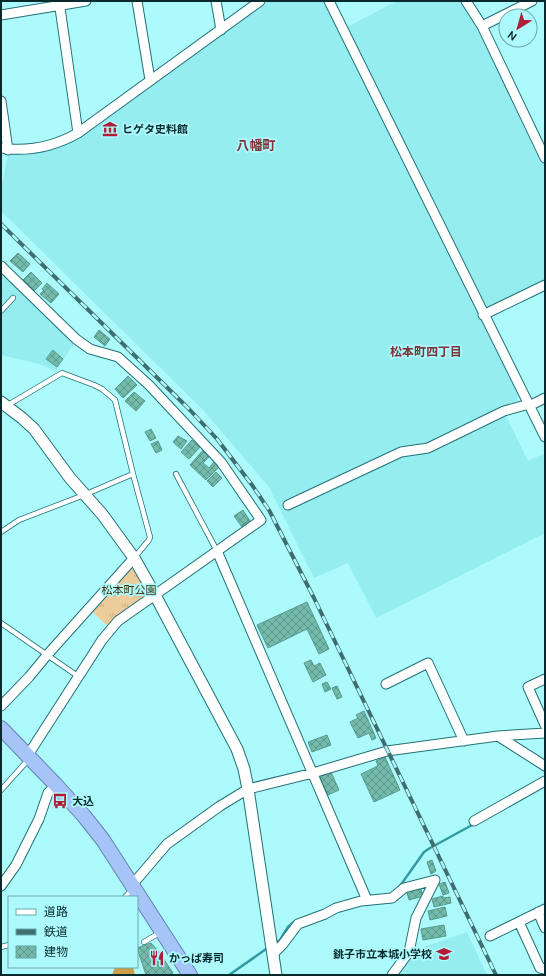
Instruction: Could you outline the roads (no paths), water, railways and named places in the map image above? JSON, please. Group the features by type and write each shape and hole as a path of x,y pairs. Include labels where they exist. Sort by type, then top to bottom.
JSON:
{"highway":[{"path":"1,728 84,816 103,840 130,890"},
{"path":"138,900 162,931 190,975"}],"street":[{"path":"1,16 59,3 86,1"},
{"path":"137,1 150,80"},
{"path":"216,1 221,30"},
{"path":"1,101 5,149 25,149 49,146 68,139 260,1"},
{"path":"329,1 483,315 545,437"},
{"path":"466,1 482,26 544,153"},
{"path":"482,26 532,1"},
{"path":"59,3 78,133"},
{"path":"1,266 76,339 90,348 118,357 149,385 221,462 261,520 156,595 126,614 111,628 29,756"},
{"path":"483,315 545,285"},
{"path":"288,505 400,452 428,448 504,411 529,405 545,398"},
{"path":"4,404 34,429 84,495 102,514 134,558 156,595 237,749 244,769 248,789 276,975"},
{"path":"217,551 367,900"},
{"path":"1,706 29,677 134,558"},
{"path":"386,684 428,663 464,741"},
{"path":"545,679 528,687 545,725"},
{"path":"130,890 167,844 220,806 248,789 313,773 387,751 498,736 545,733"},
{"path":"498,736 545,766"},
{"path":"474,821 545,781"},
{"path":"1,886 16,865 39,819 48,793 56,785"},
{"path":"272,948 283,944 298,924 325,914 336,908 367,900 392,898 404,888 435,880 416,918 409,952 392,975"},
{"path":"490,936 541,911 545,928"},
{"path":"519,922 540,968 545,969"}],"lane":[{"path":"1,311 13,298"},
{"path":"4,404 62,373 102,388 115,400 150,537 134,558"},
{"path":"1,532 19,520 133,474"},
{"path":"176,474 217,551"},
{"path":"1,623 48,654 79,677"},
{"path":"1,790 29,756"},
{"path":"144,942 162,931"}],"waterway":[{"path":"400,886 424,852 474,824"},
{"path":"275,943 280,940 288,927 295,921"},
{"path":"229,975 269,947"}],"railway":[{"path":"1,224 189,409 217,439 269,510 314,598 496,975"}],"place":[{"name":"ヒゲタ史料館","path":"110,129"},
{"name":"大込","path":"60,801"},
{"name":"銚子市立本城小学校","path":"444,954"},
{"name":"かっぱ寿司","path":"157,958"}],"district":[{"name":"八幡町","path":"256,145"},
{"name":"松本町四丁目","path":"426,351"}],"park label":[{"name":"松本町公園","path":"129,590"}]}
